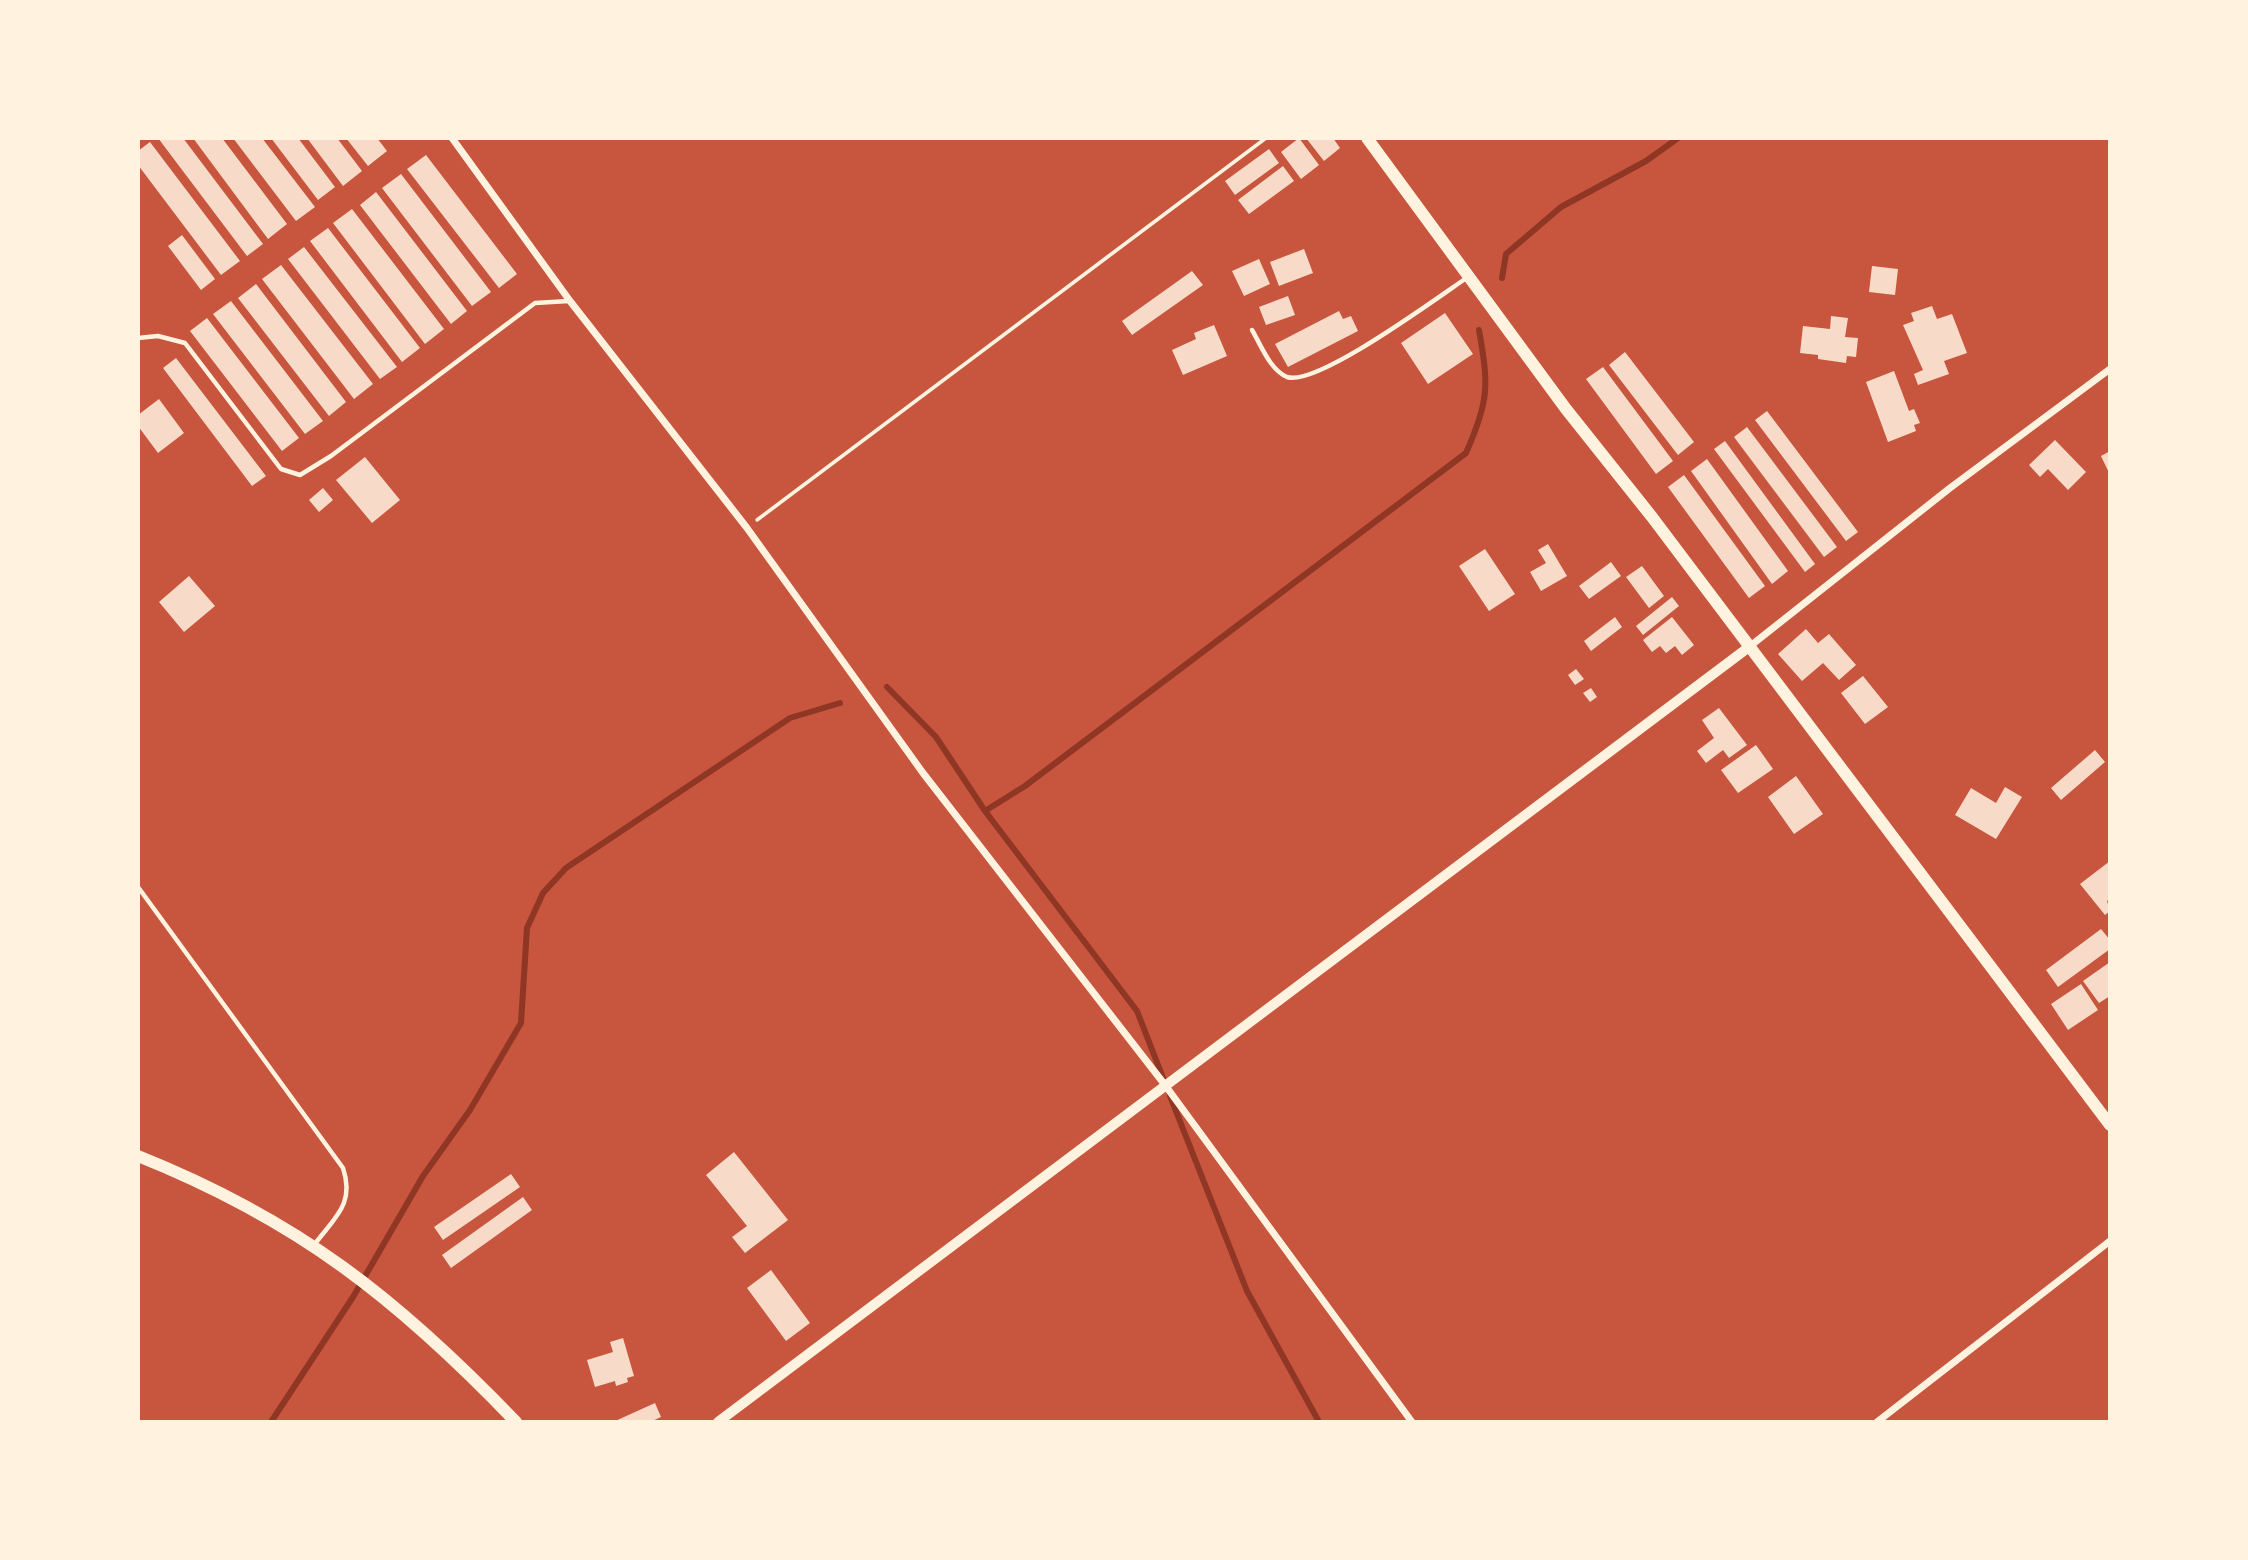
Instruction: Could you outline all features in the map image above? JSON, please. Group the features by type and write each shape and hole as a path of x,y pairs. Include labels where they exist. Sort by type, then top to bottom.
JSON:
{"main road":[{"path":"1367,138 1468,277 2110,1125"},
{"path":"138,1156 230,1196 347,1267 378,1290 450,1353 516,1422"}],"street":[{"path":"452,138 570,301 747,528 923,773 1165,1085 1412,1422"},
{"path":"718,1422 1749,647 1950,488 2110,369"},
{"path":"1877,1422 2110,1241"}],"lane":[{"path":"1252,330 1275,369 1289,377 1309,376 1359,350 1468,277"},
{"path":"138,338 158,336 185,343 281,469 300,475 331,456 535,303 570,301"},
{"path":"138,887 342,1168 349,1186 346,1202 314,1245"}],"path":[{"path":"747,528 1266,138"}],"building":[{"path":"158,138 183,138 263,244 247,256"},
{"path":"193,138 222,138 287,224 268,239"},
{"path":"233,138 262,138 315,207 296,221"},
{"path":"271,138 298,138 335,187 318,200"},
{"path":"307,138 337,138 362,171 343,186"},
{"path":"346,138 377,138 387,151 368,166"},
{"path":"1299,138 1319,165 1301,179 1281,152"},
{"path":"1306,138 1333,138 1340,148 1324,161"},
{"path":"150,142 240,261 221,275 138,165 138,151"},
{"path":"1269,149 1279,163 1235,195 1225,181"},
{"path":"426,155 517,274 499,288 407,169"},
{"path":"1283,166 1294,181 1249,214 1238,200"},
{"path":"401,174 491,292 472,306 382,188"},
{"path":"376,192 467,311 451,324 360,205"},
{"path":"352,209 444,329 425,344 333,223"},
{"path":"328,228 420,348 402,362 310,241"},
{"path":"182,235 215,279 201,290 168,246"},
{"path":"304,247 397,367 380,379 288,259"},
{"path":"1304,249 1313,273 1279,286 1270,262"},
{"path":"1259,259 1270,284 1244,296 1232,271"},
{"path":"281,265 373,384 354,399 262,279"},
{"path":"1872,266 1898,269 1895,295 1869,292"},
{"path":"1192,271 1203,285 1132,335 1122,321"},
{"path":"256,284 346,402 329,416 238,298"},
{"path":"1288,296 1295,315 1266,325 1259,307"},
{"path":"231,301 323,421 305,434 213,314"},
{"path":"1932,306 1937,319 1952,314 1967,353 1944,361 1949,374 1918,385 1914,374 1923,370 1903,325 1914,321 1911,313"},
{"path":"1339,311 1343,319 1351,316 1358,331 1288,367 1275,344"},
{"path":"1445,313 1473,354 1428,384 1401,343"},
{"path":"1831,316 1848,318 1845,337 1858,338 1856,357 1847,356 1846,363 1800,353 1803,326 1830,329"},
{"path":"207,318 299,438 282,451 190,331"},
{"path":"1214,325 1227,356 1183,375 1172,350 1196,339 1194,333"},
{"path":"1625,352 1694,442 1678,455 1609,365"},
{"path":"176,358 266,476 252,486 163,368"},
{"path":"1603,367 1673,461 1656,474 1586,379"},
{"path":"1894,371 1909,411 1914,409 1920,423 1914,425 1916,431 1888,442 1866,382"},
{"path":"159,399 184,433 158,453 138,426 138,415"},
{"path":"1767,411 1858,532 1846,541 1755,420"},
{"path":"1747,427 1837,547 1824,557 1734,437"},
{"path":"2055,440 2086,472 2068,490 2048,469 2040,477 2029,465"},
{"path":"1725,441 1815,564 1805,572 1714,449"},
{"path":"2110,451 2110,475 2101,456"},
{"path":"365,457 400,500 372,523 336,480"},
{"path":"1707,459 1788,571 1772,584 1691,471"},
{"path":"1684,475 1765,586 1749,598 1668,487"},
{"path":"323,488 333,500 319,512 309,500"},
{"path":"1548,544 1567,576 1541,591 1530,572 1546,563 1538,550"},
{"path":"1485,549 1515,594 1489,611 1459,566"},
{"path":"1611,562 1621,576 1589,599 1579,586"},
{"path":"1642,566 1664,596 1649,608 1626,577"},
{"path":"189,576 215,606 184,632 159,602"},
{"path":"1672,597 1679,606 1643,635 1636,626"},
{"path":"1615,617 1622,627 1591,651 1584,641"},
{"path":"1672,617 1694,645 1682,655 1675,646 1666,653 1660,646 1652,652 1643,640"},
{"path":"1806,629 1818,643 1829,634 1856,665 1839,680 1823,663 1802,681 1778,654"},
{"path":"1576,669 1584,679 1575,685 1568,675"},
{"path":"1863,676 1888,707 1865,724 1841,693"},
{"path":"1591,688 1597,697 1590,702 1583,693"},
{"path":"1719,708 1747,745 1729,758 1723,750 1706,763 1697,751 1714,738 1702,720"},
{"path":"1756,745 1773,769 1738,793 1721,770"},
{"path":"2095,750 2105,762 2061,800 2051,788"},
{"path":"1796,776 1823,814 1794,834 1768,797"},
{"path":"2005,787 2022,797 1996,839 1955,815 1971,788 1996,803"},
{"path":"2110,861 2110,898 2107,901 2110,911 2105,915 2080,884"},
{"path":"2101,929 2110,940 2110,949 2058,987 2046,970"},
{"path":"2110,962 2110,996 2099,1003 2083,981"},
{"path":"2081,984 2098,1010 2068,1030 2051,1004"},
{"path":"734,1152 788,1220 745,1253 732,1237 747,1226 706,1175"},
{"path":"511,1174 520,1187 443,1240 434,1227"},
{"path":"523,1197 532,1210 451,1268 442,1255"},
{"path":"771,1270 810,1323 786,1341 747,1288"},
{"path":"623,1338 634,1376 627,1378 628,1382 616,1386 615,1381 595,1387 587,1360 613,1352 610,1342"},
{"path":"655,1403 661,1417 650,1422 613,1422"}],"waterway":[{"path":"1502,278 1506,254 1561,207 1646,161 1678,138"},
{"path":"985,811 1025,786 1466,453 1479,420 1485,393 1479,330"},
{"path":"887,687 936,737 985,811 1137,1011 1165,1083"},
{"path":"271,1422 353,1297 423,1176 470,1110 521,1023 527,928 543,893 566,868 790,718 840,703"},
{"path":"1170,1096 1247,1291 1319,1422"}]}
